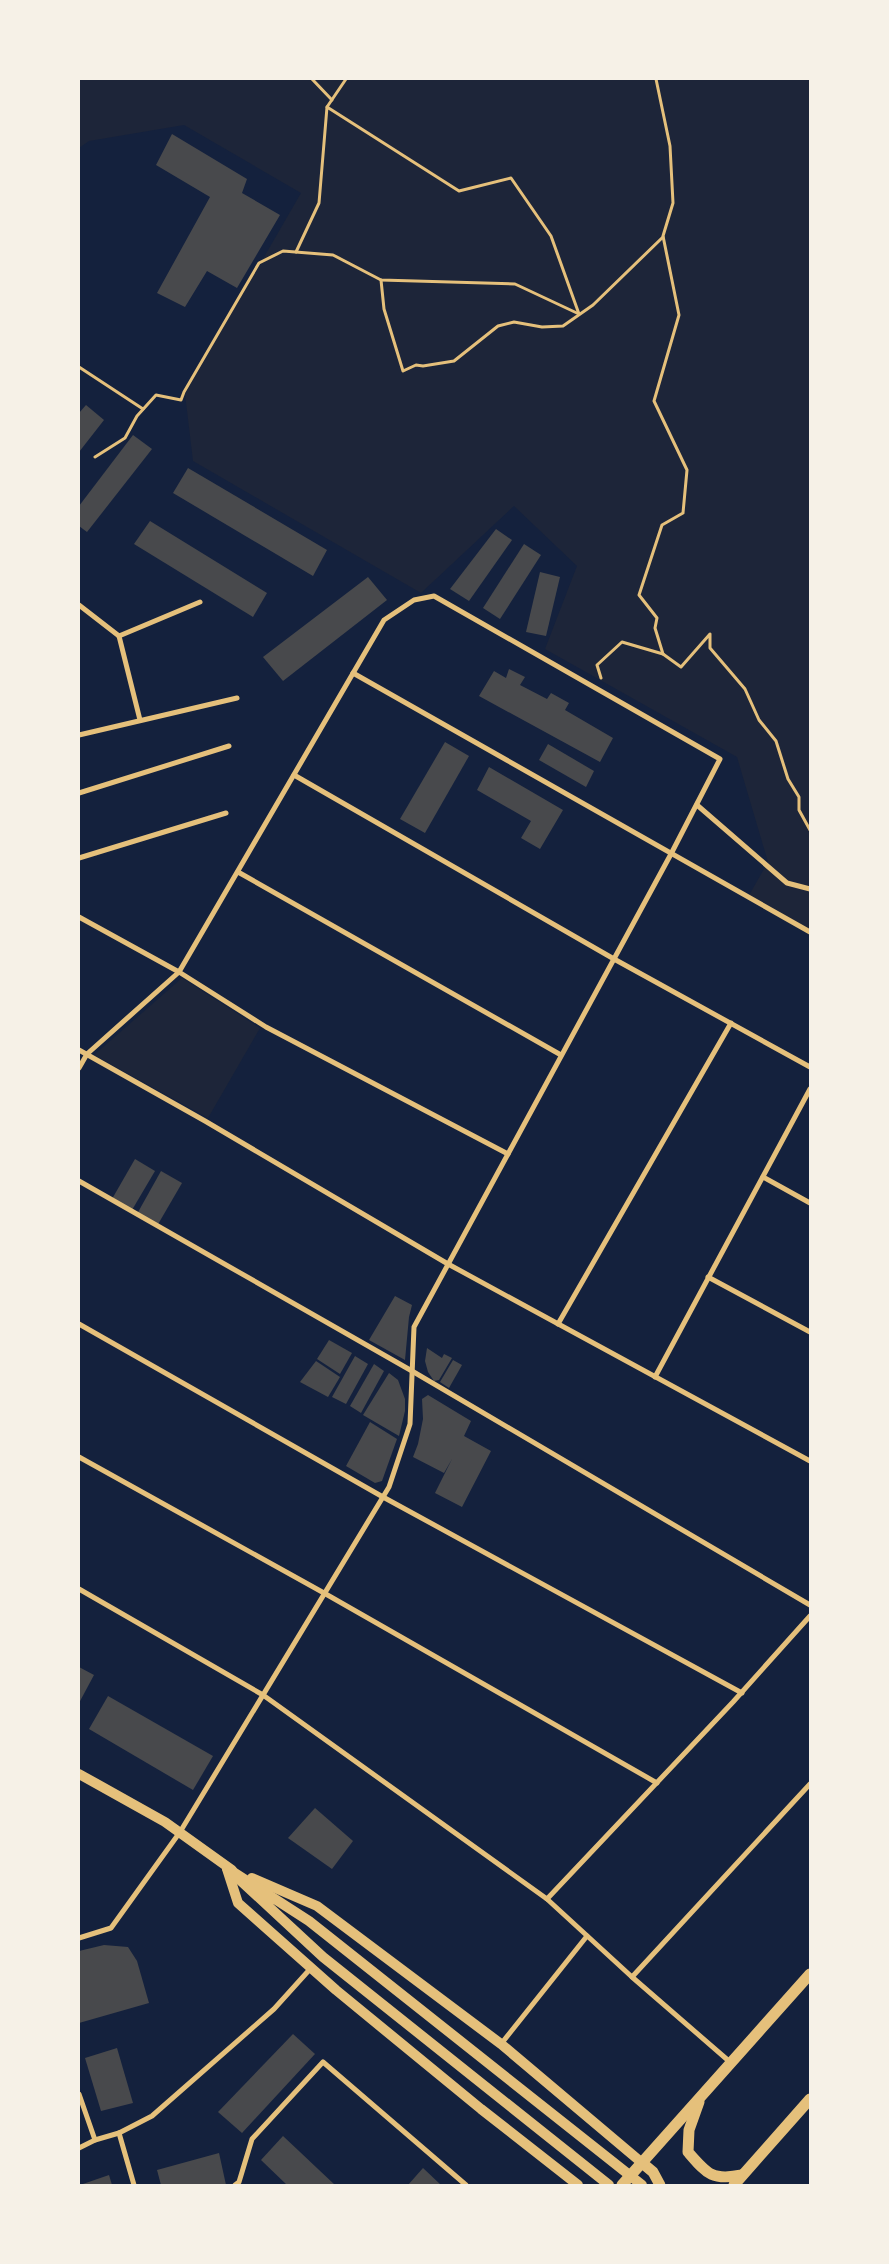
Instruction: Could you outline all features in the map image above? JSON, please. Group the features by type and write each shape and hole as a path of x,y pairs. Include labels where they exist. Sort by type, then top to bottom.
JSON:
{"main road":[{"path":"79,1774 180,1832 227,1868 309,1921 642,2185"},
{"path":"227,1868 323,1957 609,2185"},
{"path":"227,1868 238,1903 311,1968 481,2109 578,2185"},
{"path":"227,1868 317,1906 501,2044 653,2172 660,2185"},
{"path":"311,1968 323,1957"},
{"path":"622,2185 810,1974"},
{"path":"703,2094 689,2130 688,2152 703,2170 713,2177 728,2178 742,2175"},
{"path":"734,2185 810,2099"}],"street":[{"path":"79,1068 86,1054 179,972 384,620 414,600 434,596 720,759 671,854 414,1327 410,1424 389,1486 180,1832 111,1928 79,1938"},
{"path":"119,636 200,602"},
{"path":"79,605 119,636 140,720"},
{"path":"353,673 810,932"},
{"path":"79,735 238,698"},
{"path":"79,793 229,746"},
{"path":"294,775 614,959 810,1067"},
{"path":"696,805 787,883 810,890"},
{"path":"79,858 226,813"},
{"path":"238,872 562,1056"},
{"path":"79,917 179,972 266,1026 508,1154"},
{"path":"558,1324 731,1023"},
{"path":"79,1050 205,1121 448,1264 810,1461"},
{"path":"655,1377 810,1089"},
{"path":"763,1177 810,1203"},
{"path":"79,1181 412,1371 810,1605"},
{"path":"708,1277 810,1332"},
{"path":"79,1324 383,1497 742,1693"},
{"path":"79,1457 324,1593 657,1783"},
{"path":"79,1589 263,1695 547,1899 632,1978 730,2062"},
{"path":"547,1899 742,1693 810,1616"},
{"path":"632,1978 810,1784"},
{"path":"501,2044 587,1936"},
{"path":"79,2148 95,2140 119,2133 152,2116 240,2041 274,2009 311,1968"},
{"path":"235,2185 239,2182 252,2139 323,2062 466,2185"},
{"path":"79,2094 95,2140"},
{"path":"119,2133 134,2185"}],"path":[{"path":"312,79 332,100"},
{"path":"296,252 319,203 327,107 346,79"},
{"path":"656,79 670,146 673,203 663,236 679,315 654,401 687,470 683,513 662,525 639,595 657,618 655,628 663,654"},
{"path":"327,107 459,191 511,178 551,236 579,314"},
{"path":"381,280 384,309 403,371 416,365 423,366 454,361 498,326 514,322 542,327 563,326 593,305 663,236"},
{"path":"95,457 125,438 143,409 156,395 181,400 259,263 283,251 333,255 381,280 514,284 579,314"},
{"path":"79,368 143,409"},
{"path":"605,694 598,665 622,642 663,654 681,667 710,634 710,648 745,689 759,720 776,741 788,779 799,797 799,810 810,830"}],"shaded area":[{"path":"79,79 810,79 810,932 748,897 768,862 737,757 545,649 577,566 514,506 421,593 193,461 185,394 301,193 184,125 89,141 79,148"},
{"path":"182,978 260,1028 208,1118 94,1055"}],"building":[{"path":"172,134 247,179 242,193 280,215 237,288 207,271 185,307 157,293 210,197 156,165"},
{"path":"86,405 104,420 79,452 79,413"},
{"path":"133,435 152,449 87,532 79,526 79,506"},
{"path":"188,468 327,550 313,576 173,493"},
{"path":"150,521 267,593 253,617 134,544"},
{"path":"496,529 512,540 469,601 450,589"},
{"path":"524,544 541,555 500,619 483,608"},
{"path":"540,572 560,577 546,636 526,632"},
{"path":"368,577 387,600 283,681 263,657"},
{"path":"509,669 525,677 520,685 547,699 551,693 569,703 565,710 613,738 600,762 479,696 494,671 506,678"},
{"path":"445,742 469,756 425,833 400,819"},
{"path":"548,744 594,771 586,787 539,760"},
{"path":"489,767 563,810 540,849 521,838 531,821 477,790"},
{"path":"135,1159 155,1171 132,1210 112,1199"},
{"path":"161,1171 182,1183 157,1226 137,1214"},
{"path":"395,1296 412,1305 405,1360 369,1340"},
{"path":"329,1340 352,1353 340,1374 317,1359"},
{"path":"427,1348 442,1358 444,1354 452,1358 439,1380 434,1381 428,1372 425,1361"},
{"path":"355,1356 368,1364 346,1404 332,1397"},
{"path":"453,1360 462,1365 449,1388 440,1382"},
{"path":"316,1361 340,1377 328,1397 300,1382"},
{"path":"374,1364 384,1371 361,1413 350,1406"},
{"path":"389,1373 398,1380 405,1399 405,1411 399,1436 363,1415"},
{"path":"428,1395 471,1421 464,1436 491,1451 462,1507 435,1493 452,1459 444,1473 413,1457 418,1444 423,1419 422,1399"},
{"path":"370,1422 397,1439 382,1481 375,1483 346,1466"},
{"path":"79,1667 94,1675 79,1703"},
{"path":"108,1696 213,1756 193,1790 89,1729"},
{"path":"315,1808 353,1841 332,1869 288,1838"},
{"path":"104,1945 128,1947 137,1961 149,2003 79,2023 79,1951"},
{"path":"293,2034 315,2054 242,2133 218,2112"},
{"path":"117,2048 133,2103 101,2111 85,2058"},
{"path":"283,2136 335,2185 287,2185 261,2160"},
{"path":"219,2153 226,2185 161,2185 157,2170"},
{"path":"423,2168 441,2185 408,2185"},
{"path":"109,2175 112,2185 80,2185"}]}
